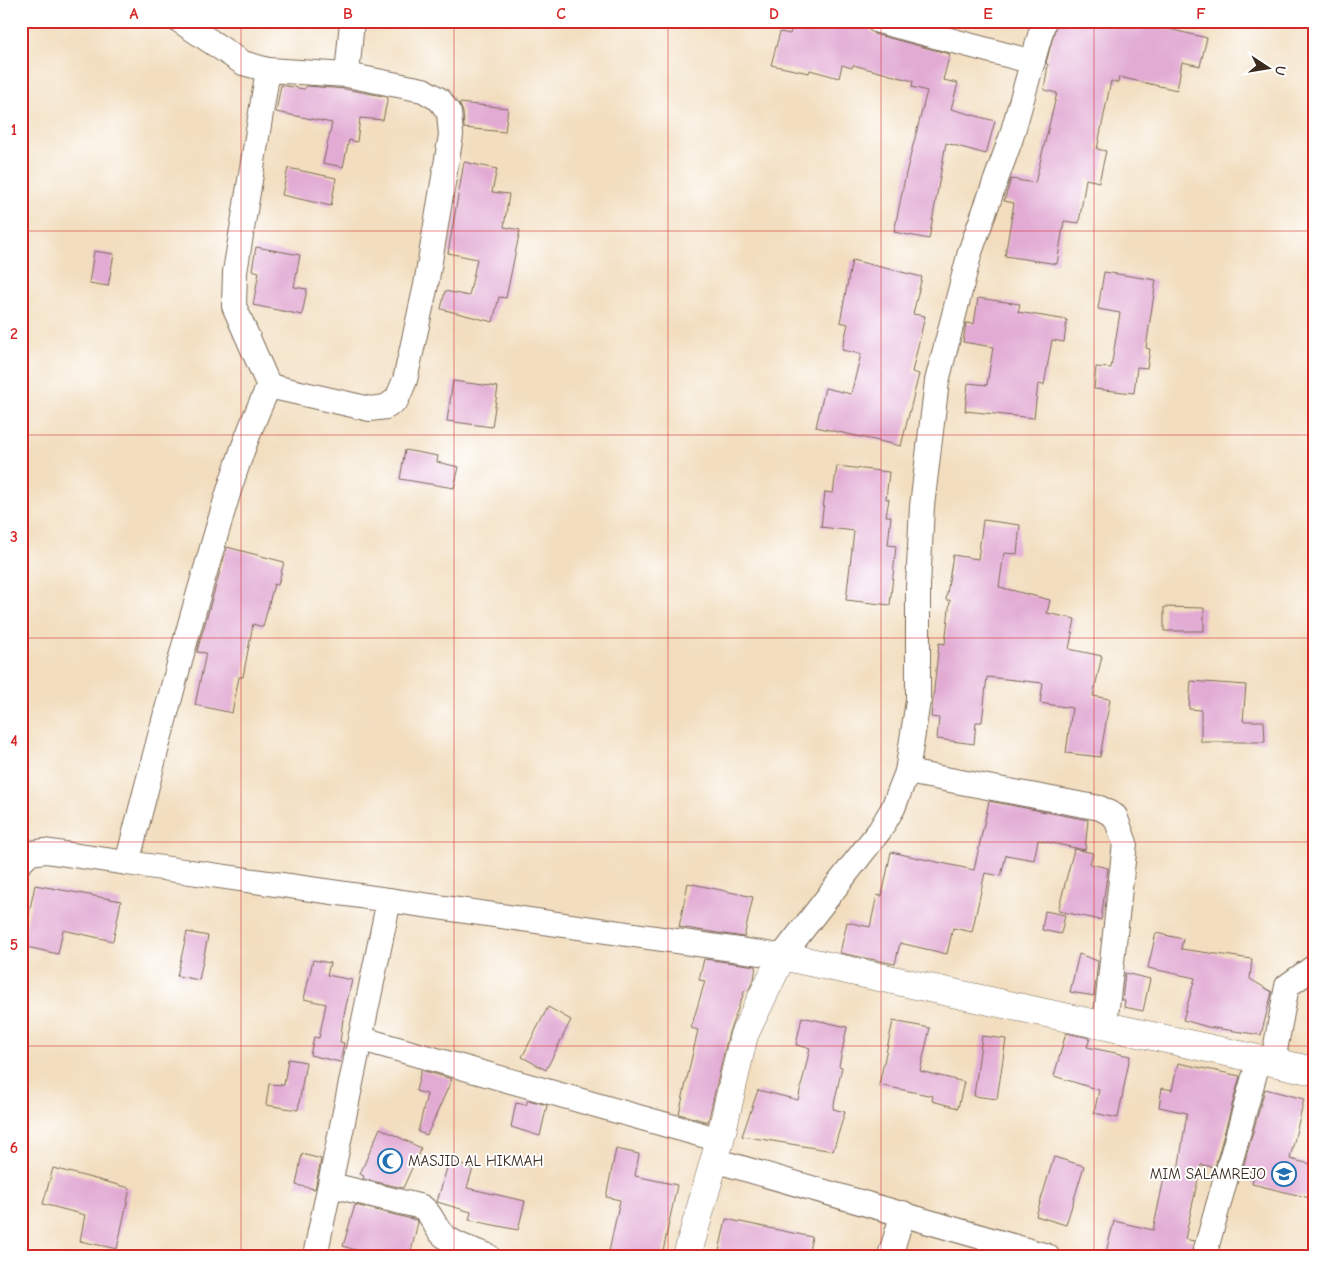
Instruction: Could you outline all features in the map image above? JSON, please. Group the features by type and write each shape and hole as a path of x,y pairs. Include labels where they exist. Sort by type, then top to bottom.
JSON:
{"street":[{"path":"180,21 243,63 268,70 347,75 423,90 440,100 449,113 451,135 426,285 405,380 397,399 386,407 370,409 269,386"},
{"path":"347,75 352,21"},
{"path":"878,21 1033,62"},
{"path":"688,1256 717,1150 744,1035 782,956 880,830 893,808 907,772 918,701 918,587 922,506 937,381 970,252 1011,138 1044,21"},
{"path":"268,70 235,272 234,306 269,386"},
{"path":"127,863 195,604 227,497 256,412 269,386"},
{"path":"907,772 1100,808 1115,816 1125,842 1104,1025"},
{"path":"21,862 30,853 45,851 782,956 1314,1070"},
{"path":"315,1256 362,1039 389,900"},
{"path":"1204,1256 1266,1060 1287,986 1314,967"},
{"path":"362,1039 717,1150 902,1213 1047,1256"},
{"path":"331,1185 422,1207 430,1213 441,1232 456,1243 488,1256"},
{"path":"890,1256 902,1213"}],"building":[{"path":"794,21 848,21 866,26 874,34 950,54 943,80 958,83 951,109 995,121 986,154 946,143 929,239 894,232 906,173 927,91 912,87 913,81 853,65 852,68 842,65 839,78 810,70 809,73 771,65 780,32 790,34"},
{"path":"1057,21 1135,21 1207,38 1200,66 1182,62 1177,90 1119,77 1118,83 1111,81 1097,149 1106,151 1099,182 1086,179 1079,223 1064,221 1057,264 1005,256 1014,203 1004,201 1011,179 1035,183 1057,93 1044,90 1048,65 1046,63"},
{"path":"281,85 304,89 307,86 345,89 388,97 383,120 360,118 357,142 349,140 343,167 323,163 332,123 276,112"},
{"path":"459,103 508,108 505,132 464,128 463,112"},
{"path":"464,162 497,169 492,192 509,194 504,227 520,230 506,298 499,297 493,322 441,309 445,291 469,296 477,259 448,253"},
{"path":"288,168 336,178 331,206 282,195"},
{"path":"256,247 300,255 294,287 307,289 302,315 253,305 259,272 252,270"},
{"path":"94,251 114,254 108,286 89,283"},
{"path":"852,260 922,277 913,314 925,316 912,372 919,374 901,446 816,427 825,388 851,394 861,354 842,350 848,324 840,322"},
{"path":"1104,272 1156,280 1146,348 1150,349 1147,368 1137,367 1134,393 1094,389 1096,367 1111,368 1120,313 1098,309"},
{"path":"978,298 1020,304 1018,312 1067,320 1064,342 1052,340 1044,385 1038,384 1034,418 965,411 968,383 987,385 993,347 963,342 966,323 974,324"},
{"path":"453,381 498,387 492,427 447,421"},
{"path":"405,450 438,456 437,462 459,467 454,488 400,479"},
{"path":"837,466 889,472 886,499 889,499 886,516 891,516 888,545 896,546 890,605 846,600 854,531 821,527 825,492 833,493"},
{"path":"983,520 1020,525 1017,554 1004,553 999,587 1050,600 1047,613 1075,619 1069,649 1102,656 1093,696 1110,699 1100,757 1066,753 1072,708 1040,703 1043,683 987,677 982,722 976,722 974,744 937,739 939,718 931,717 939,643 945,644 950,600 946,600 953,555 978,559"},
{"path":"227,547 284,562 278,585 274,584 263,627 253,624 243,677 239,677 232,713 195,705 206,653 197,652"},
{"path":"1164,607 1204,608 1204,631 1164,631"},
{"path":"1191,681 1246,685 1243,721 1264,721 1265,742 1201,742 1201,710 1189,709"},
{"path":"989,801 1088,820 1085,850 1038,840 1034,860 1006,855 1001,876 985,873 972,932 953,928 947,954 900,943 895,964 840,953 847,922 870,927 877,895 882,896 891,852 974,870"},
{"path":"1074,849 1093,853 1090,864 1108,868 1101,920 1058,911"},
{"path":"688,883 753,897 744,937 679,927"},
{"path":"35,885 121,901 113,941 63,930 58,954 22,946"},
{"path":"1045,911 1065,915 1061,934 1042,930"},
{"path":"187,932 208,936 199,980 177,976"},
{"path":"1156,933 1183,939 1181,949 1252,959 1250,979 1272,992 1261,1035 1208,1027 1183,1020 1195,978 1148,968"},
{"path":"1079,954 1098,961 1094,996 1070,992"},
{"path":"704,959 756,966 754,979 748,991 745,990 729,1032 708,1122 679,1114 698,1030 691,1028 705,981 699,980"},
{"path":"313,960 330,963 327,975 352,980 343,1019 340,1042 344,1043 340,1062 310,1055 314,1037 319,1038 326,1004 304,999"},
{"path":"1125,973 1150,979 1143,1011 1124,1007 1125,1000 1122,1000"},
{"path":"548,1007 571,1020 546,1070 522,1057"},
{"path":"802,1017 847,1027 839,1066 842,1067 833,1109 845,1112 833,1151 742,1136 758,1090 798,1100 810,1048 796,1045"},
{"path":"893,1021 930,1028 920,1071 964,1082 958,1108 932,1101 933,1096 879,1085"},
{"path":"1066,1033 1090,1038 1087,1047 1130,1056 1118,1118 1094,1113 1099,1090 1054,1076"},
{"path":"982,1036 1006,1039 997,1099 974,1096"},
{"path":"288,1059 306,1062 298,1110 266,1105 269,1084 284,1085"},
{"path":"1178,1063 1240,1076 1215,1167 1201,1165 1185,1239 1194,1241 1191,1256 1105,1256 1114,1221 1153,1230 1165,1174 1177,1177 1187,1113 1159,1107 1162,1088 1172,1090"},
{"path":"421,1070 452,1079 427,1135 418,1132 427,1094 416,1091"},
{"path":"1265,1089 1304,1099 1290,1159 1314,1165 1314,1199 1252,1184 1255,1172 1242,1171"},
{"path":"528,1100 547,1105 540,1136 511,1127 516,1103 526,1105"},
{"name":"MASJID AL HIKMAH","path":"380,1128 421,1148 403,1188 363,1179 364,1176 360,1174"},
{"path":"616,1149 639,1154 635,1176 677,1185 662,1256 608,1256 620,1200 606,1197"},
{"path":"302,1154 321,1159 315,1189 296,1185"},
{"path":"1054,1157 1084,1166 1066,1225 1036,1216"},
{"path":"449,1161 473,1168 467,1188 525,1201 518,1230 469,1220 471,1212 437,1202"},
{"path":"53,1168 130,1188 117,1249 80,1241 85,1215 43,1204"},
{"path":"355,1205 416,1220 418,1222 410,1256 374,1256 343,1246"},
{"path":"726,1219 812,1237 808,1256 718,1256"}],"place":[{"name":"MASJID AL HIKMAH","path":"390,1161"},
{"name":"MIM SALAMREJO","path":"1284,1174"}]}
